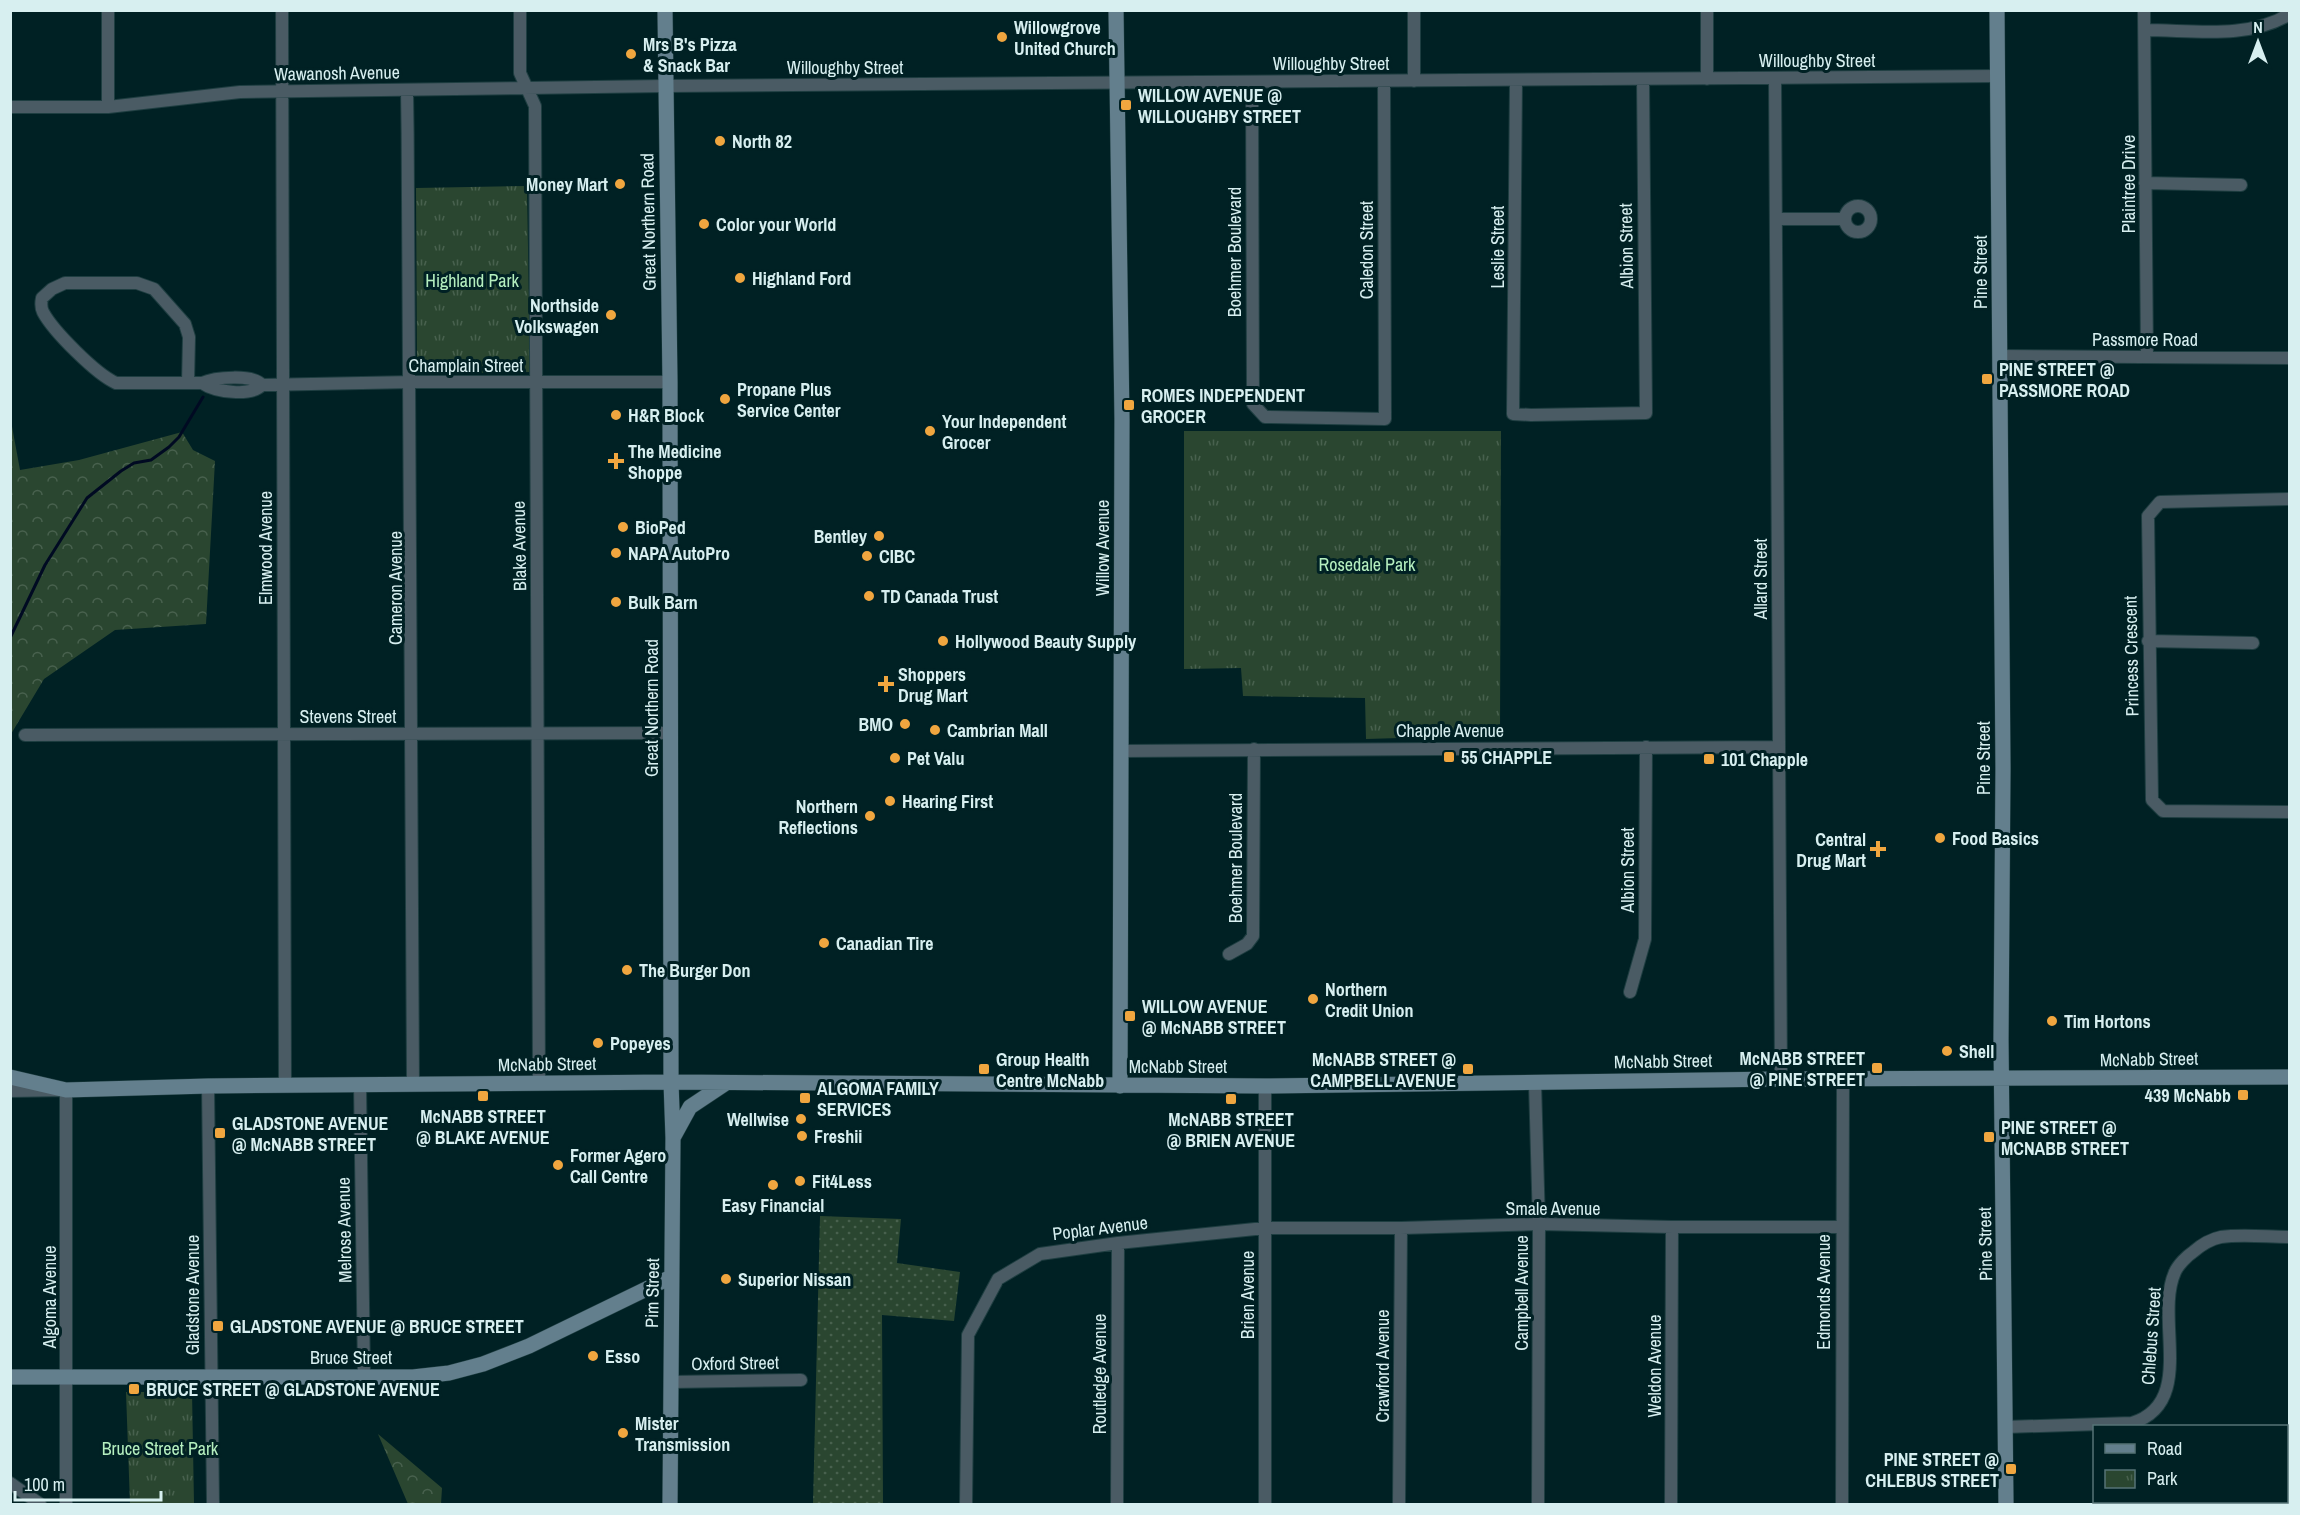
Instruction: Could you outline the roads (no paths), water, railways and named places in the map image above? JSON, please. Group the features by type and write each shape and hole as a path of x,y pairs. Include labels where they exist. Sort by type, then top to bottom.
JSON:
{"main road":[{"name":"Great Northern Road","path":"665,10 670,382 671,1082"},
{"name":"Willow Avenue","path":"1116,10 1122,419 1120,1086"},
{"name":"Pine Street","path":"1997,10 2001,270 1999,356 2003,768 2001,1040 2006,1504"},
{"name":"McNabb Street","path":"10,1077 66,1090 208,1086 671,1082 1265,1086 1781,1079 2289,1077"},
{"name":"Pim Street","path":"670,1504 673,1138 671,1082"},
{"path":"673,1138 690,1107 728,1082"},
{"name":"Bruce Street","path":"10,1377 364,1375 413,1377 449,1373 483,1364 530,1346 671,1277"}],"street":[{"path":"108,10 108,107"},
{"name":"Elmwood Avenue","path":"282,10 285,1086"},
{"name":"Blake Avenue","path":"520,10 520,73 534,106 538,1083"},
{"path":"1414,10 1414,81"},
{"path":"1707,10 1707,79"},
{"name":"Plaintree Drive","path":"2144,10 2147,357"},
{"path":"2145,30 2245,31 2274,23 2289,14"},
{"name":"Willoughby Street","path":"665,87 1997,76"},
{"name":"Allard Street","path":"1775,78 1781,1079"},
{"name":"Albion Street","path":"1513,414 1646,413 1643,79"},
{"name":"Leslie Street","path":"1513,414 1516,80"},
{"name":"Caledon Street","path":"1265,417 1385,418 1384,81"},
{"name":"Boehmer Boulevard","path":"1252,82 1253,404 1265,417"},
{"name":"Wawanosh Avenue","path":"10,107 108,107 240,92 665,87"},
{"name":"Cameron Avenue","path":"407,91 412,382 414,734 412,1085"},
{"path":"2145,183 2241,185"},
{"path":"1776,219 1845,219"},
{"name":"Champlain Street","path":"188,383 189,337 185,324 154,289 137,283 65,283 52,289 42,298 41,310 59,334 105,378 116,383 188,383 202,383 212,379 253,379 262,385 412,382 670,382"},
{"name":"Passmore Road","path":"1999,356 2289,358"},
{"name":"Princess Crescent","path":"2289,499 2160,502 2148,516 2152,800 2163,811 2289,812"},
{"path":"2148,641 2253,643"},
{"name":"Stevens Street","path":"26,735 671,734"},
{"name":"Albion Street","path":"1630,992 1645,939 1646,747"},
{"name":"Chapple Avenue","path":"1121,751 1778,747"},
{"name":"Boehmer Boulevard","path":"1229,954 1247,944 1253,936 1254,749"},
{"name":"Edmonds Avenue","path":"1842,1504 1843,1079"},
{"name":"Campbell Avenue","path":"1535,1083 1539,1224 1538,1504"},
{"name":"Melrose Avenue","path":"360,1085 364,1375"},
{"name":"Gladstone Avenue","path":"208,1086 213,1504"},
{"name":"Brien Avenue","path":"1265,1086 1265,1504"},
{"name":"McNabb Street","path":"10,1091 66,1090"},
{"name":"Algoma Avenue","path":"66,1090 66,1504"},
{"name":"Smale Avenue","path":"1265,1228 1401,1228 1539,1224 1841,1227"},
{"name":"Weldon Avenue","path":"1671,1504 1672,1227"},
{"name":"Poplar Avenue","path":"966,1504 968,1335 998,1279 1040,1254 1118,1243 1265,1228"},
{"name":"Crawford Avenue","path":"1400,1504 1401,1228"},
{"name":"Chlebus Street","path":"2006,1427 2132,1424 2146,1419 2165,1394 2170,1368 2170,1299 2175,1272 2190,1254 2203,1244 2220,1237 2289,1237"},
{"name":"Routledge Avenue","path":"1117,1504 1118,1243"},
{"name":"Oxford Street","path":"670,1382 801,1380"},
{"path":"12,1488 39,1504"}],"waterway":[{"path":"10,638 45,565 87,498 121,471 134,463 151,460 169,447 179,437 203,397"}],"place":[{"name":"Willowgrove United Church","path":"1002,37"},
{"name":"Mrs B's Pizza & Snack Bar","path":"631,54"},
{"name":"WILLOW AVENUE @ WILLOUGHBY STREET","path":"1126,105"},
{"name":"North 82","path":"720,141"},
{"name":"Money Mart","path":"620,184"},
{"name":"Color your World","path":"704,224"},
{"name":"Highland Ford","path":"740,278"},
{"name":"Northside Volkswagen","path":"611,315"},
{"name":"PINE STREET @ PASSMORE ROAD","path":"1987,379"},
{"name":"Propane Plus Service Center","path":"725,399"},
{"name":"ROMES INDEPENDENT GROCER","path":"1129,405"},
{"name":"H&R Block","path":"616,415"},
{"name":"Your Independent Grocer","path":"930,431"},
{"name":"The Medicine Shoppe","path":"616,461"},
{"name":"BioPed","path":"623,527"},
{"name":"Bentley","path":"879,536"},
{"name":"NAPA AutoPro","path":"616,553"},
{"name":"CIBC","path":"867,556"},
{"name":"TD Canada Trust","path":"869,596"},
{"name":"Bulk Barn","path":"616,602"},
{"name":"Hollywood Beauty Supply","path":"943,641"},
{"name":"Shoppers Drug Mart","path":"886,684"},
{"name":"BMO","path":"905,724"},
{"name":"Cambrian Mall","path":"935,730"},
{"name":"55 CHAPPLE","path":"1449,757"},
{"name":"Pet Valu","path":"895,758"},
{"name":"101 Chapple","path":"1709,759"},
{"name":"Hearing First","path":"890,801"},
{"name":"Northern Reflections","path":"870,816"},
{"name":"Food Basics","path":"1940,838"},
{"name":"Central Drug Mart","path":"1878,849"},
{"name":"Canadian Tire","path":"824,943"},
{"name":"The Burger Don","path":"627,970"},
{"name":"Northern Credit Union","path":"1313,999"},
{"name":"WILLOW AVENUE @ McNABB STREET","path":"1130,1016"},
{"name":"Tim Hortons","path":"2052,1021"},
{"name":"Popeyes","path":"598,1043"},
{"name":"Shell","path":"1947,1051"},
{"name":"McNABB STREET @ PINE STREET","path":"1877,1068"},
{"name":"Group Health Centre McNabb","path":"984,1069"},
{"name":"McNABB STREET @ CAMPBELL AVENUE","path":"1468,1069"},
{"name":"439 McNabb","path":"2243,1095"},
{"name":"McNABB STREET @ BLAKE AVENUE","path":"483,1096"},
{"name":"ALGOMA FAMILY SERVICES","path":"805,1098"},
{"name":"McNABB STREET @ BRIEN AVENUE","path":"1231,1099"},
{"name":"Wellwise","path":"801,1119"},
{"name":"GLADSTONE AVENUE @ McNABB STREET","path":"220,1133"},
{"name":"Freshii","path":"802,1136"},
{"name":"PINE STREET @ MCNABB STREET","path":"1989,1137"},
{"name":"Former Agero Call Centre","path":"558,1165"},
{"name":"Fit4Less","path":"800,1181"},
{"name":"Easy Financial","path":"773,1185"},
{"name":"Superior Nissan","path":"726,1279"},
{"name":"GLADSTONE AVENUE @ BRUCE STREET","path":"218,1326"},
{"name":"Esso","path":"593,1356"},
{"name":"BRUCE STREET @ GLADSTONE AVENUE","path":"134,1389"},
{"name":"Mister Transmission","path":"623,1433"},
{"name":"PINE STREET @ CHLEBUS STREET","path":"2011,1469"}],"park label":[{"name":"Highland Park","path":"472,280"},
{"name":"Rosedale Park","path":"1367,564"},
{"name":"Bruce Street Park","path":"160,1448"}]}
